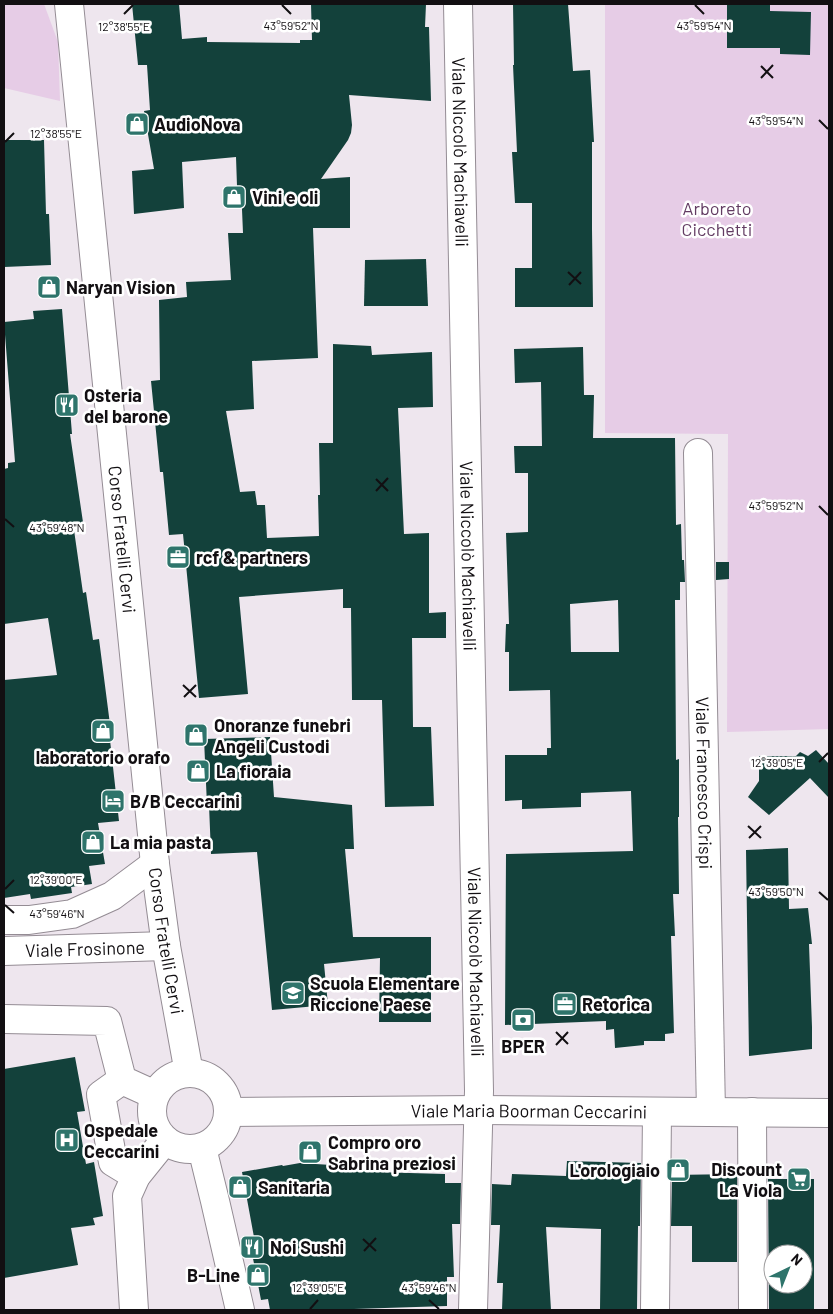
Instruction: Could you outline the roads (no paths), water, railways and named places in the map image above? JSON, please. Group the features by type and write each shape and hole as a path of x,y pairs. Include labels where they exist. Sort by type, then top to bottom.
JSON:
{"street":[{"name":"Corso Fratelli Cervi","path":"69,4 155,864 166,946 189,1073"},
{"name":"Viale Niccolò Machiavelli","path":"458,4 479,1110 473,1310"},
{"name":"Viale Francesco Crispi","path":"698,453 711,1112"},
{"name":"Viale Frosinone","path":"4,920 29,920 72,914 112,896 155,864"},
{"name":"Viale Frosinone","path":"4,951 166,946"},
{"path":"4,1019 107,1022 122,1080"},
{"path":"189,1073 201,1075 212,1080 221,1089 227,1100 228,1112 226,1124 221,1134 202,1148 190,1150 176,1147 165,1140 157,1131 152,1119 152,1106 155,1095 161,1086 179,1074 189,1073"},
{"path":"122,1080 155,1095"},
{"path":"122,1080 102,1095 113,1162 136,1176"},
{"name":"Viale Maria Boorman Ceccarini","path":"228,1112 479,1110 829,1112"},
{"path":"655,1310 657,1112"},
{"path":"752,1112 753,1310"},
{"path":"134,1310 127,1196 136,1176 165,1140"},
{"path":"202,1148 240,1310"}],"place":[{"name":"AudioNova","path":"137,124"},
{"name":"Vini e oli","path":"234,197"},
{"name":"Naryan Vision","path":"49,287"},
{"name":"Osteria del barone","path":"67,405"},
{"name":"rcf & partners","path":"178,557"},
{"name":"laboratorio orafo","path":"103,731"},
{"name":"Onoranze funebri Angeli Custodi","path":"196,735"},
{"name":"La fioraia","path":"198,771"},
{"name":"B/B Ceccarini","path":"113,801"},
{"name":"La mia pasta","path":"93,842"},
{"name":"Scuola Elementare Riccione Paese","path":"293,993"},
{"name":"Retorica","path":"565,1004"},
{"name":"BPER","path":"523,1020"},
{"name":"Ospedale Ceccarini","path":"67,1140"},
{"name":"Compro oro Sabrina preziosi","path":"310,1152"},
{"name":"L'orologiaio","path":"678,1170"},
{"name":"Discount La Viola","path":"799,1179"},
{"name":"Sanitaria","path":"240,1187"},
{"name":"Noi Sushi","path":"252,1247"},
{"name":"B-Line","path":"258,1275"}],"park label":[{"name":"Arboreto Cicchetti","path":"717,218"}]}
